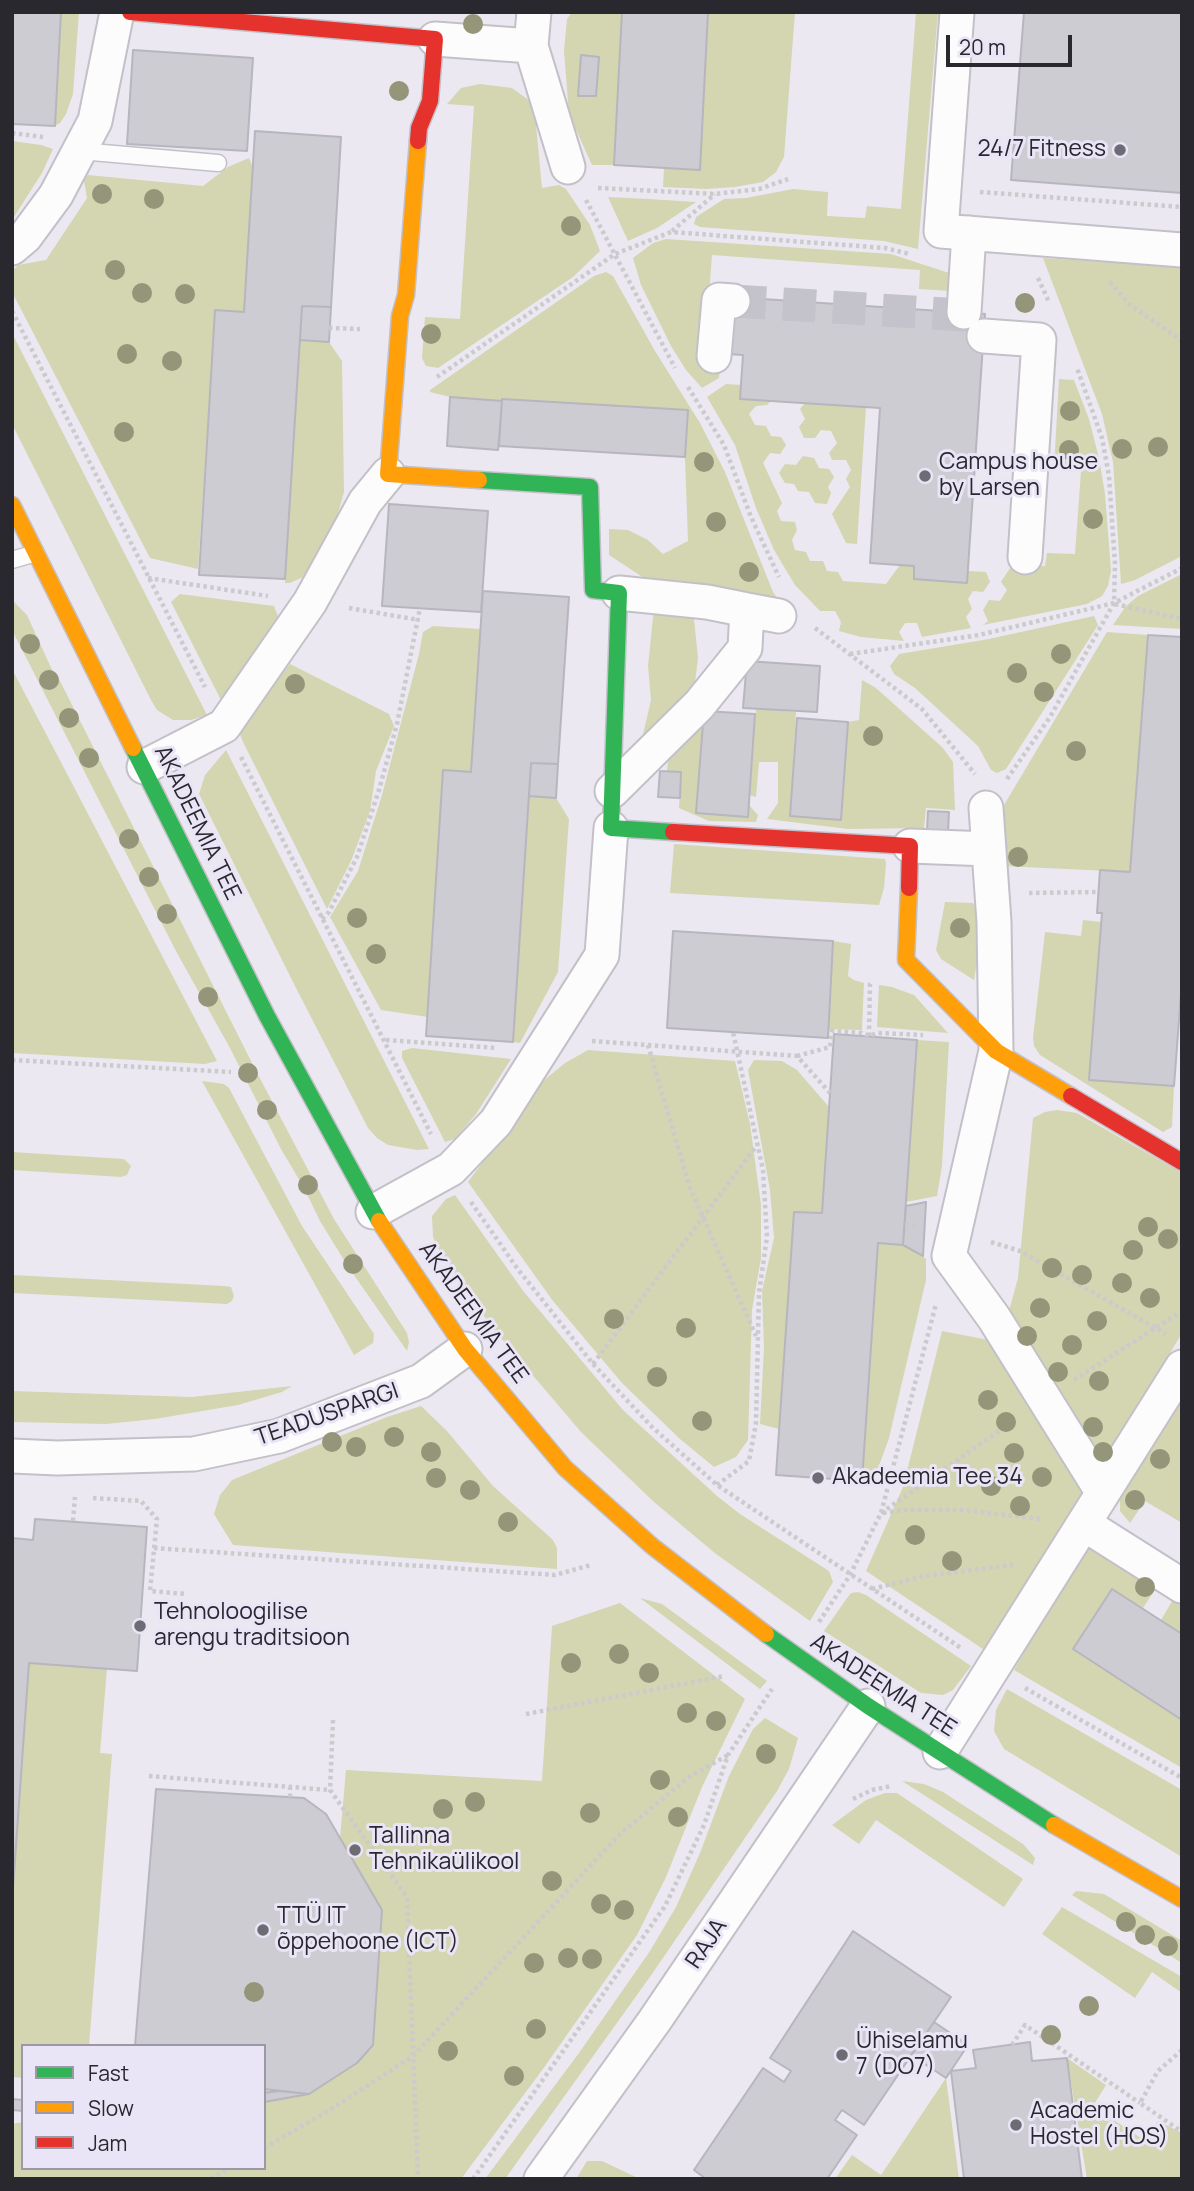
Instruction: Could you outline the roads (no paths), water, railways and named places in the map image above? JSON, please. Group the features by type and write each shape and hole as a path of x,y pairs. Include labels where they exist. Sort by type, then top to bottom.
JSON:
{"street":[{"path":"12,248 25,237 56,195 95,121 117,12"},
{"path":"130,12 531,46"},
{"path":"534,12 531,46 574,177"},
{"path":"957,12 941,231 1182,250"},
{"path":"144,767 225,726 310,602 365,502 388,474 400,316 406,295 419,128 430,101 435,39"},
{"path":"969,233 974,324 1039,340 1025,557"},
{"path":"714,356 719,300 733,301"},
{"path":"388,474 590,487 593,590 707,602 779,617"},
{"name":"AKADEEMIA TEE","path":"12,505 267,1016 373,1212 465,1349 565,1468 652,1546 795,1656 1077,1840 1182,1899"},
{"path":"373,1212 451,1170 496,1122 602,955 611,828 619,593"},
{"path":"612,790 699,705 745,648 747,610"},
{"path":"986,808 992,893 996,1051 949,1256 994,1318 1103,1493"},
{"path":"611,828 989,849"},
{"path":"910,846 905,960 996,1051 1182,1162"},
{"name":"TEADUSPARGI","path":"12,1456 57,1458 194,1454 279,1436 421,1381 465,1349"},
{"path":"940,1752 1103,1493 1180,1353"},
{"path":"1084,1524 1182,1586"},
{"name":"RAJA","path":"541,2179 654,2020 868,1706"}],"lane":[{"path":"80,151 218,163"},
{"path":"12,560 36,553"}],"tunnel":[{"path":"733,301 963,315 964,312"}],"place":[{"name":"24/7 Fitness","path":"1120,150"},
{"name":"Campus house by Larsen","path":"925,476"},
{"name":"Akadeemia Tee 34","path":"818,1478"},
{"name":"Tehnoloogilise arengu traditsioon","path":"140,1626"},
{"name":"Tallinna Tehnikaülikool","path":"355,1850"},
{"name":"TTÜ IT õppehoone (ICT)","path":"263,1930"},
{"name":"Ühiselamu 7 (DO7)","path":"842,2055"},
{"name":"Academic Hostel (HOS)","path":"1016,2125"}]}
